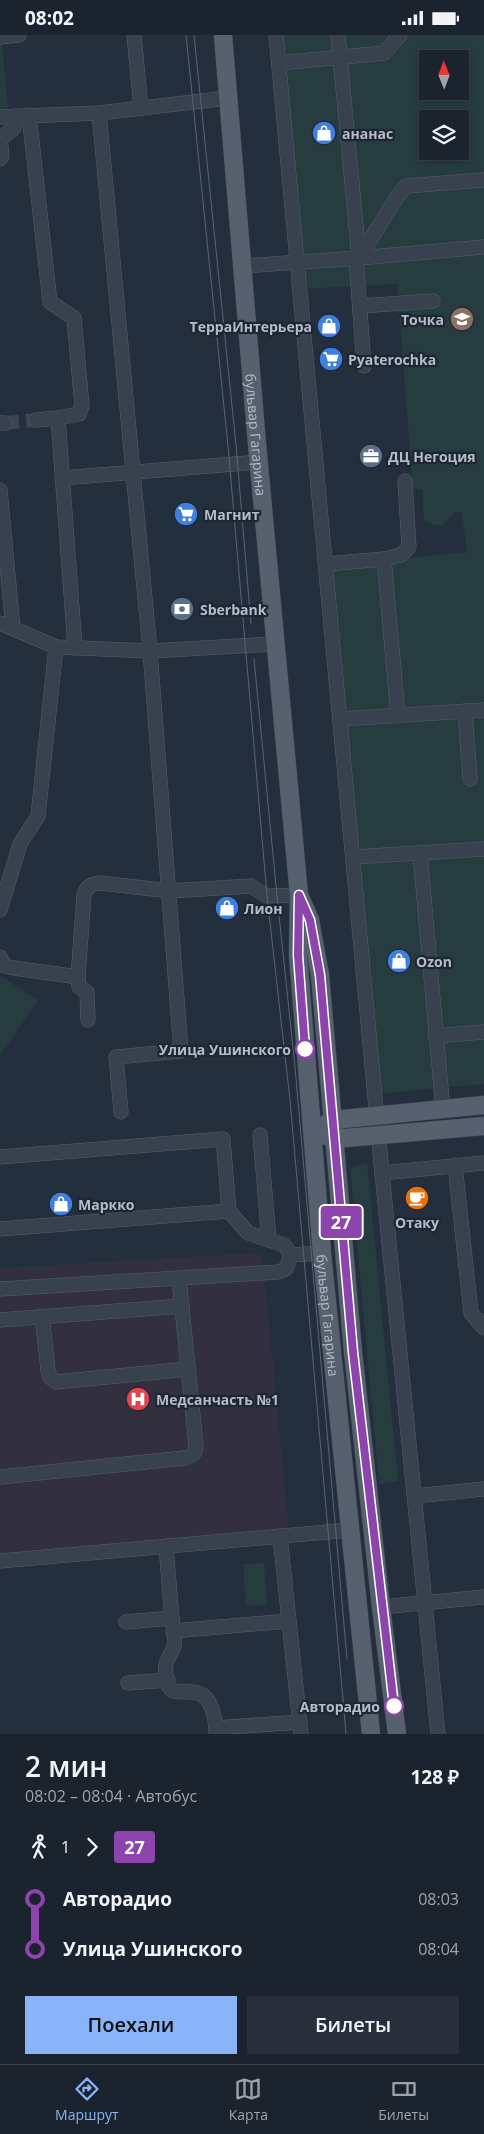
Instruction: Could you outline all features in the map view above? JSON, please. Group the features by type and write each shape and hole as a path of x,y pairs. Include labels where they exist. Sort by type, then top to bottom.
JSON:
{"main road":[{"name":"бульвар Гагарина","path":"223,35 274,644 299,895 298,955 322,1253 371,1734"},
{"name":"бульвар Гагарина","path":"299,895 310,920 316,947 344,1251 381,1607 397,1734"},
{"path":"312,1130 333,1120 484,1105"},
{"path":"312,1130 335,1139 484,1126"},
{"path":"322,1253 344,1251"},
{"path":"350,1530 373,1529"}],"street":[{"path":"0,37 19,35"},
{"path":"134,35 141,108"},
{"path":"276,35 382,1173 438,1734"},
{"path":"338,35 364,366"},
{"path":"279,63 384,53 400,35"},
{"path":"0,159 2,156 0,139 14,128 7,117 99,113 228,98"},
{"path":"99,113 150,651 181,1051 116,1057 121,1112"},
{"path":"29,115 50,303 74,318 82,411 74,417 36,420"},
{"path":"357,258 396,197 406,186 484,180"},
{"path":"242,266 484,247"},
{"path":"360,306 433,301"},
{"path":"58,418 75,648"},
{"path":"62,478 258,462"},
{"path":"326,563 384,559 401,555 409,547 405,481"},
{"path":"0,490 6,626 56,647 150,651 274,644"},
{"path":"384,559 398,716"},
{"path":"0,910 20,844 38,816 56,647"},
{"path":"340,719 484,709"},
{"path":"465,711 470,779"},
{"path":"353,857 484,849"},
{"path":"420,853 443,1110"},
{"path":"88,1020 86,992 79,987 78,977 86,888 91,884 100,883 170,891 251,886 267,897 299,895"},
{"path":"0,957 5,966 78,977"},
{"path":"435,1036 484,1032"},
{"path":"260,1135 269,1240"},
{"path":"0,1157 223,1139 229,1211 248,1233 284,1245 291,1255"},
{"path":"382,1173 484,1163"},
{"path":"455,1165 471,1313 484,1328"},
{"path":"0,1229 229,1211"},
{"path":"291,1255 322,1253"},
{"path":"0,1289 282,1271 286,1269 291,1255"},
{"path":"0,1477 192,1456 196,1451 196,1445 179,1279"},
{"path":"0,1320 182,1306"},
{"path":"42,1316 48,1370 50,1377 56,1382 188,1369"},
{"path":"415,1496 484,1489"},
{"path":"0,1561 350,1530"},
{"path":"166,1546 175,1645 166,1663 169,1686 173,1690 196,1691 208,1700 215,1713 216,1731 300,1728 280,1536"},
{"path":"381,1607 484,1597"},
{"path":"126,1622 173,1624 289,1621"},
{"path":"128,1683 168,1680"}],"shaded area":[{"name":"Медсанчасть №1","path":"262,1253 289,1530 0,1554 0,1268"}],"green space":[{"path":"276,35 484,35 484,1084 376,1094 326,566 467,552 462,512 455,512 442,526 428,523 424,520 422,489 413,489 397,284 300,289"},
{"path":"0,42 2,42 8,108 0,108"},
{"path":"0,976 38,1000 0,1056"},
{"path":"367,1162 398,1481 379,1484 350,1168"},
{"path":"264,1563 267,1605 246,1606 243,1564"}],"tunnel":[{"path":"5,423 36,420"}],"tram line":[{"path":"186,35 228,446 267,896 290,1100 346,1734"},
{"path":"194,35 236,445 251,624"},
{"path":"254,659 295,1067 347,1659"}],"bus line":[{"name":"27","path":"305,1049 298,955 297,923 299,895 310,920 320,975 353,1352 381,1607 394,1706"}],"place":[{"name":"ананас","path":"324,133"},
{"name":"Точка","path":"462,319"},
{"name":"ТерраИнтерьера","path":"329,326"},
{"name":"Pyaterochka","path":"331,359"},
{"name":"ДЦ Негоция","path":"371,456"},
{"name":"Магнит","path":"186,514"},
{"name":"Sberbank","path":"182,609"},
{"name":"Лион","path":"227,908"},
{"name":"Ozon","path":"399,961"},
{"name":"Улица Ушинского","path":"305,1049"},
{"name":"Отаку","path":"417,1198"},
{"name":"Маркко","path":"61,1204"},
{"name":"Медсанчасть №1","path":"138,1399"},
{"name":"Авторадио","path":"394,1706"}]}
